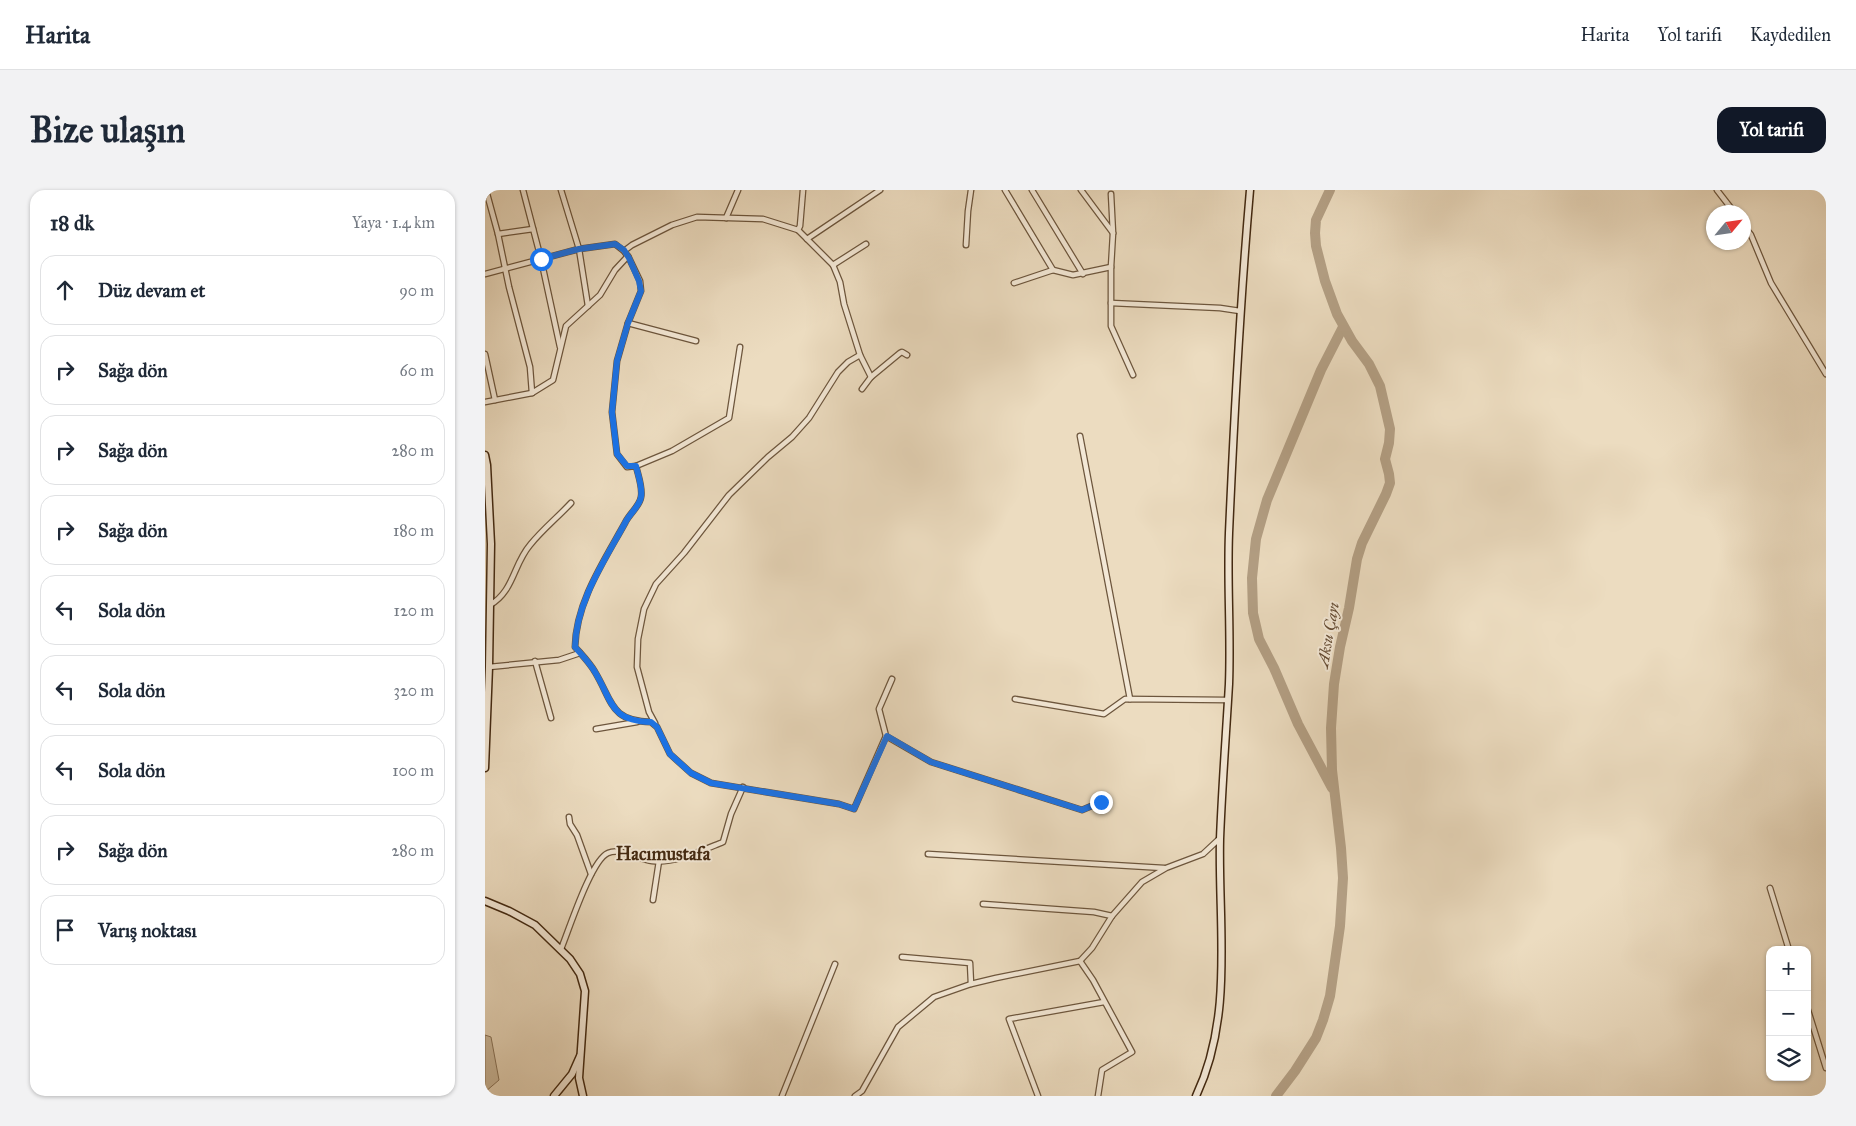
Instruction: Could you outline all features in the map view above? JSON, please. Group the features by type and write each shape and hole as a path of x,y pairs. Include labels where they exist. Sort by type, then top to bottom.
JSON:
{"street":[{"path":"486,190 499,234 504,269 530,367 532,393"},
{"path":"523,190 541,259 560,350"},
{"path":"561,190 579,249 588,306"},
{"path":"726,218 738,190"},
{"path":"798,230 803,190"},
{"path":"807,239 880,190"},
{"path":"966,245 971,190"},
{"path":"1005,190 1053,270"},
{"path":"1032,190 1083,274"},
{"path":"1081,190 1113,233"},
{"path":"1196,1096 1207,1073 1218,1023 1222,982 1219,902 1220,839 1229,683 1229,535 1240,311 1250,190"},
{"path":"1717,190 1729,205"},
{"path":"1111,194 1113,233 1111,326 1133,375"},
{"path":"624,250 689,218 697,216 763,219 798,230 833,265 840,282 860,355 871,377"},
{"path":"499,234 533,229"},
{"path":"1751,235 1771,283 1826,374"},
{"path":"485,274 579,249 615,244 624,250 639,281 641,291 628,323 617,361 612,412 617,454 627,466 636,466 672,451 729,418 740,347"},
{"path":"833,265 866,244"},
{"path":"485,402 532,393 553,380 566,326 600,295 615,270 628,256"},
{"path":"1015,283 1053,270 1073,275 1111,267"},
{"path":"1111,303 1220,308 1240,311"},
{"path":"628,323 696,341"},
{"path":"862,389 871,377 899,353 902,352 907,355"},
{"path":"485,354 495,400"},
{"path":"860,355 848,362 838,372 809,418 792,437 768,457 729,495 684,553 656,584 644,609 638,639 637,667 649,712 670,754 691,773 711,783 839,804 854,809 887,736 879,710 892,679"},
{"path":"1080,436 1130,699"},
{"path":"485,455 491,544 485,768"},
{"path":"636,466 642,495 627,518 592,582 576,629 575,647 594,671 614,709 626,718 638,722"},
{"path":"490,605 504,595 522,556 530,544 571,503"},
{"path":"489,667 559,660 580,653"},
{"path":"535,661 551,718"},
{"path":"1015,699 1104,714 1125,698 1227,700"},
{"path":"596,730 638,722 651,722 657,727"},
{"path":"887,736 931,762 1082,810 1101,802"},
{"path":"561,949 591,874 606,853 614,851 659,861 696,853 723,842 731,814 743,787"},
{"path":"569,817 569,824 577,835 591,874"},
{"path":"855,1096 862,1091 898,1027 934,997 971,984 1079,961 1092,948 1112,916 1142,882 1166,868 1203,854 1220,839"},
{"path":"928,854 1166,868"},
{"path":"653,900 659,861"},
{"path":"1770,888 1788,946"},
{"path":"485,901 535,925 561,949 580,974 585,991 579,1078 583,1096"},
{"path":"983,904 1094,912 1112,916"},
{"path":"902,957 970,963 971,984"},
{"path":"1079,961 1093,980 1132,1052 1102,1070 1098,1096"},
{"path":"782,1096 835,964"},
{"path":"1038,1096 1009,1019 1104,1002"},
{"path":"1811,1020 1826,1068"},
{"path":"554,1096 572,1074 581,1052"}],"shaded area":[{"path":"485,1035 491,1037 499,1080 485,1092"}],"waterway":[{"name":"Aksu Çayı","path":"1276,1096 1316,1038 1330,996 1340,926 1343,878 1332,770 1331,728 1334,684 1357,559 1362,543 1390,483 1385,459 1390,429 1380,386 1369,364 1352,341 1337,314 1325,281 1316,246 1316,220 1330,190"},
{"path":"1332,788 1298,724 1274,668 1259,639 1253,613 1252,578 1256,539 1267,500 1321,370 1343,327"}],"district":[{"name":"Hacımustafa","path":"663,854"}],"route":[{"path":"541,259 579,249 615,244 624,250 629,258 639,281 641,291 628,323 617,361 612,412 617,454 627,466 636,466 642,495 627,518 592,582 576,629 575,647 594,671 618,713 638,722 651,722 657,727 670,754 691,773 711,783 839,804 854,809 887,736 931,762 1082,810 1101,802"}]}
